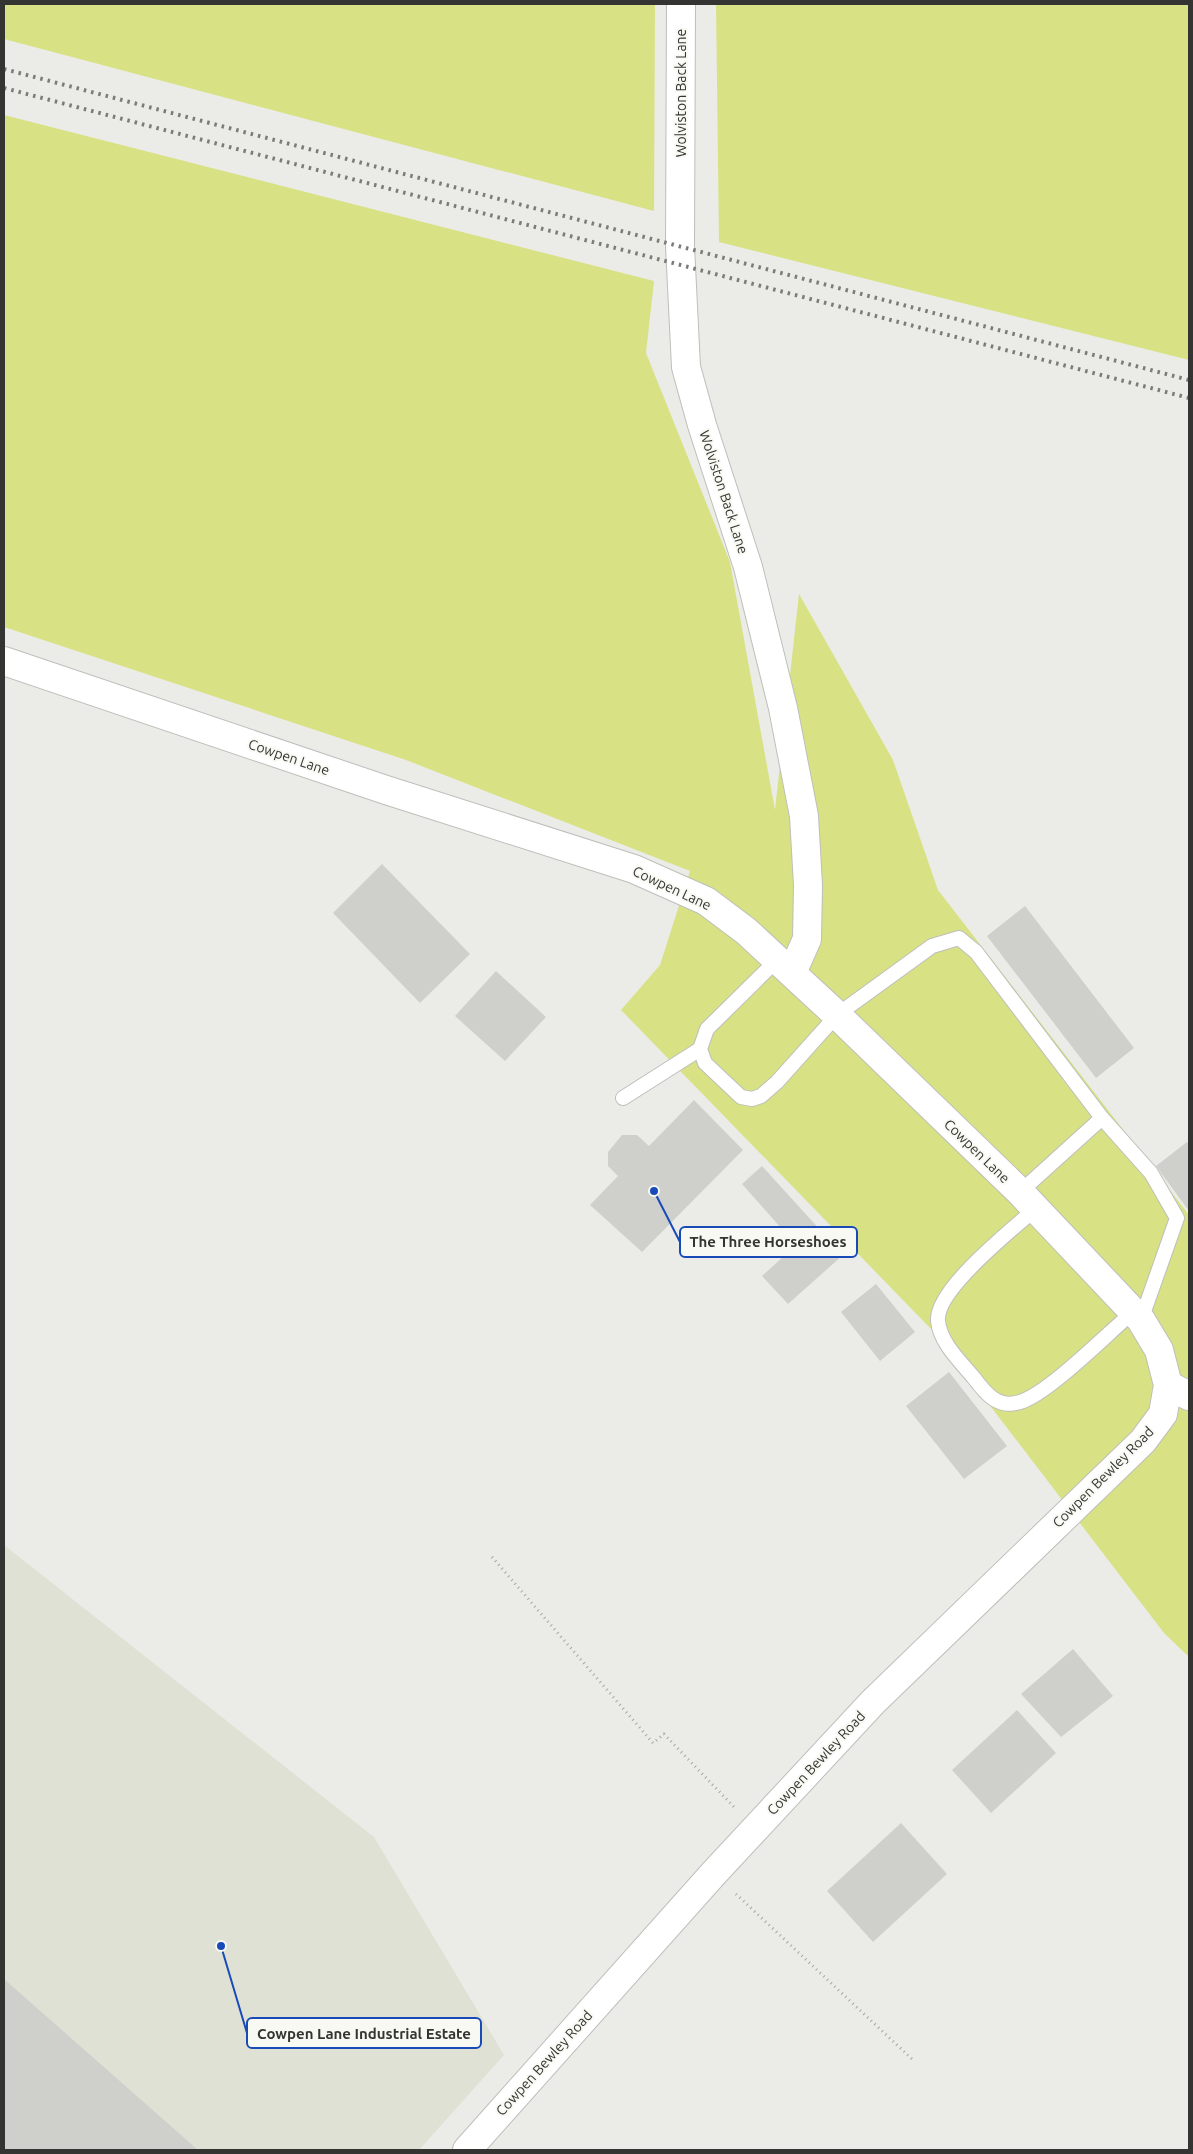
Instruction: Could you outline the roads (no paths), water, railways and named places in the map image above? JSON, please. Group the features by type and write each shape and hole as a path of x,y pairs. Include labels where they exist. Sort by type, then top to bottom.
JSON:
{"street":[{"name":"Wolviston Back Lane","path":"681,4 680,246 686,367 702,425 748,567 783,708 804,816 808,885 807,939 785,966"},
{"name":"Cowpen Lane","path":"4,661 386,790 634,869 706,901 746,931 785,966 1027,1200 1137,1316 1159,1350 1179,1390"},
{"name":"Cowpen Bewley Road","path":"467,2150 714,1873 873,1702 1143,1441 1179,1390"}],"lane":[{"path":"700,1049 705,1063 714,1073 741,1097 752,1099 770,1090 837,1015 932,946 959,938 976,952 1102,1118 1151,1173 1177,1218 1137,1316 1043,1390 1020,1402 1002,1404 988,1396 943,1340 938,1321 940,1306 952,1286 1102,1118"},
{"path":"623,1098 700,1049 707,1029 785,966"}],"railway":[{"path":"4,69 1189,380"},
{"path":"4,88 1189,398"}],"place":[{"name":"The Three Horseshoes","path":"654,1191"},
{"name":"Cowpen Lane Industrial Estate","path":"221,1946"}]}
